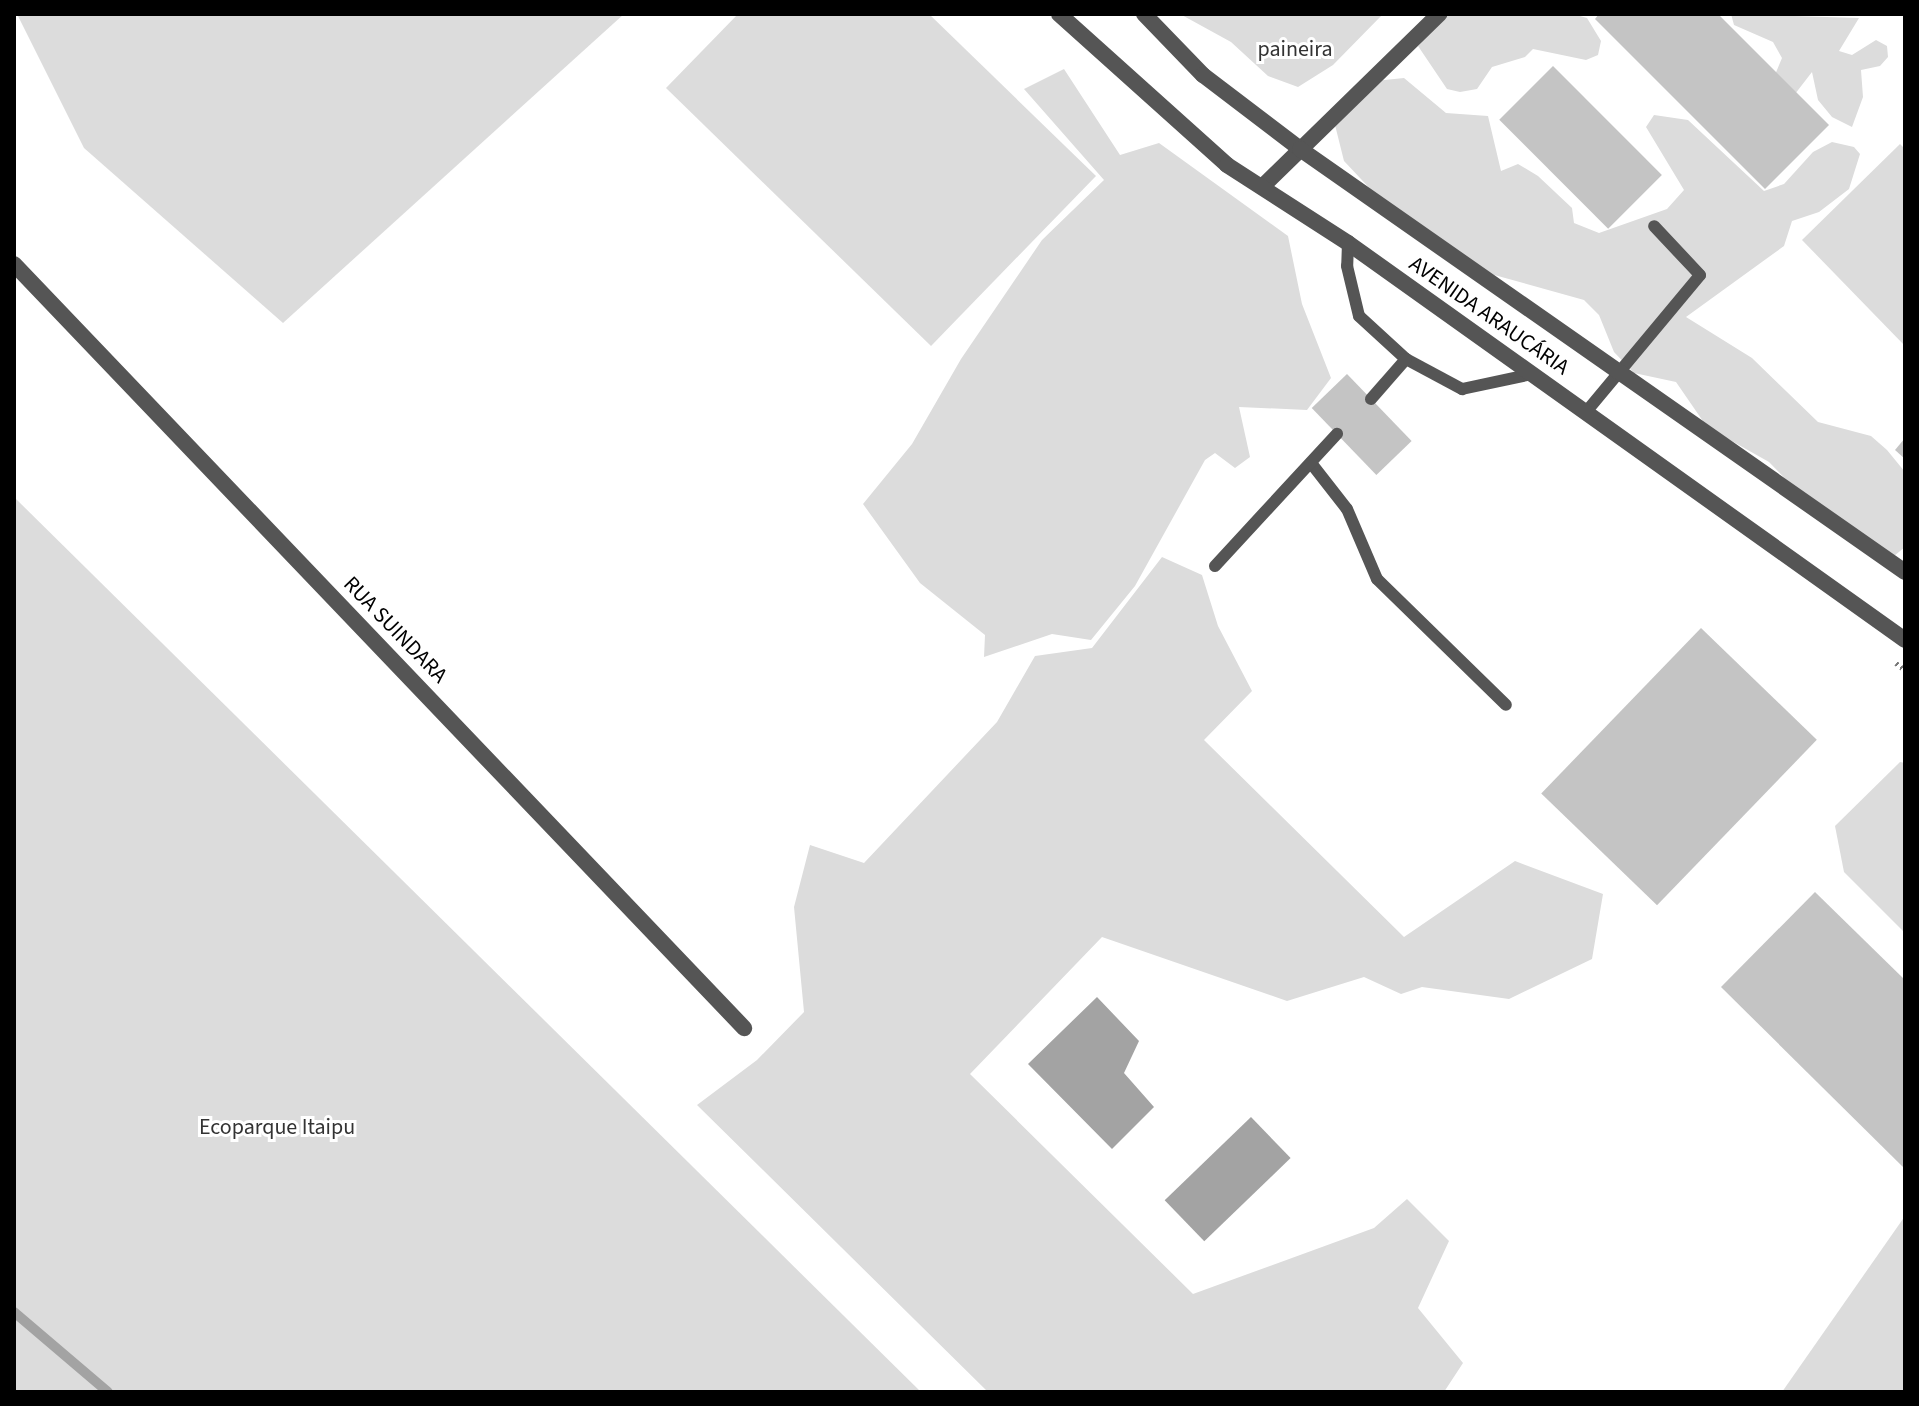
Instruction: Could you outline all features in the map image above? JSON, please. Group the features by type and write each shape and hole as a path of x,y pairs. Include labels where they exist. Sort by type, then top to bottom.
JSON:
{"street":[{"name":"AVENIDA ARAUCÁRIA","path":"1059,14 1189,134 1262,187 1348,243 1905,640"},
{"name":"AVENIDA ARAUCÁRIA","path":"1144,14 1203,75 1300,149 1905,572"},
{"path":"1262,187 1439,14"},
{"name":"RUA SUINDARA","path":"14,264 744,1028"}],"lane":[{"path":"1586,412 1616,370 1700,275 1654,226"},
{"path":"1348,243 1348,277 1359,316 1406,359 1462,389 1532,374"},
{"path":"1371,399 1406,359"},
{"path":"1215,566 1337,434"},
{"path":"1311,463 1347,509 1377,579 1506,705"}],"green space":[{"path":"17,14 624,14 283,323 84,148"},
{"path":"738,14 929,14 1096,176 931,346 666,88"},
{"name":"paineira","path":"1180,14 1383,14 1333,65 1298,87 1268,76 1231,42"},
{"path":"1446,14 1573,14 1587,18 1601,41 1598,55 1586,60 1533,49 1525,57 1492,67 1477,89 1460,92 1447,89 1418,46"},
{"path":"1731,14 1859,18 1839,51 1852,55 1876,40 1887,46 1888,57 1880,66 1861,70 1863,97 1852,127 1832,117 1818,100 1812,72 1795,94 1772,82 1782,58 1773,42 1734,25"},
{"path":"1064,69 1120,155 1159,143 1288,236 1302,304 1331,378 1307,410 1239,407 1250,457 1235,468 1215,453 1205,460 1135,586 1091,640 1052,634 984,657 985,635 920,583 863,504 912,444 961,359 1042,240 1104,180 1024,89"},
{"path":"1404,78 1446,113 1488,116 1501,171 1518,164 1538,176 1572,208 1574,223 1599,233 1667,209 1684,190 1646,127 1654,115 1688,120 1764,191 1784,184 1813,152 1832,142 1854,147 1860,154 1849,189 1819,212 1792,221 1784,246 1686,317 1752,358 1818,422 1871,436 1887,450 1905,472 1905,547 1894,556 1808,502 1769,462 1707,427 1676,382 1634,373 1614,352 1599,315 1584,300 1469,268 1376,195 1344,161 1335,125 1375,81"},
{"path":"1900,144 1905,149 1905,346 1802,240"},
{"name":"Ecoparque Itaipu","path":"14,497 921,1392 14,1392"},
{"path":"1162,557 1202,575 1218,626 1252,691 1204,740 1404,937 1515,861 1603,894 1592,959 1509,999 1422,987 1401,994 1364,977 1287,1001 1102,937 970,1074 1193,1294 1374,1228 1407,1199 1449,1241 1418,1308 1463,1363 1444,1392 988,1392 697,1105 757,1060 804,1012 794,907 810,845 864,863 997,722 1035,656 1092,648"},
{"path":"1900,762 1905,763 1905,933 1844,872 1835,826"},
{"path":"1905,1216 1905,1392 1782,1392"}],"shaded area":[{"path":"1097,997 1139,1041 1124,1073 1154,1107 1112,1149 1028,1064"},
{"path":"1251,1117 1291,1158 1204,1241 1165,1200"}],"building":[{"path":"1599,14 1718,14 1829,125 1765,189 1595,19"},
{"path":"1553,66 1662,175 1608,229 1499,120"},
{"path":"1347,374 1412,441 1376,475 1312,408"},
{"path":"1905,438 1905,459 1895,450"},
{"path":"1701,628 1817,740 1657,905 1541,793"},
{"path":"1815,892 1905,980 1905,1169 1721,987"}],"waterway":[{"path":"14,1312 108,1392"}]}
